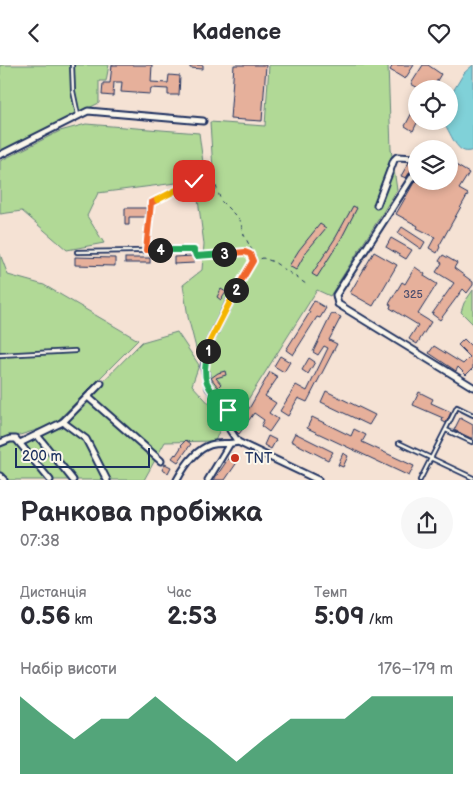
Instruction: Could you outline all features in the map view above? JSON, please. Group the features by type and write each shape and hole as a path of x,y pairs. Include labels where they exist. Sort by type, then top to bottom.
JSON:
{"street":[{"path":"0,155 88,111 203,121"},
{"path":"378,205 394,160 399,157 408,157"},
{"path":"408,183 336,295 336,301 473,387"},
{"path":"234,293 210,341 204,367 208,388 228,410 230,415 228,425 238,442 318,480"},
{"path":"20,443 63,423 101,383"},
{"path":"88,397 161,461"},
{"path":"63,423 86,439 106,480"},
{"path":"37,435 73,480"},
{"path":"0,443 12,438 20,443 50,480"},
{"path":"177,480 185,466 203,448 217,443 229,445 238,442"},
{"path":"208,480 229,445"},
{"path":"0,476 4,480"}],"lane":[{"path":"72,65 73,91 78,116"},
{"path":"146,250 151,203 194,181 211,169"},
{"path":"76,252 194,250 196,256 205,255"},
{"path":"0,355 75,351"},
{"path":"420,480 457,407 473,415"},
{"path":"446,430 472,443"},
{"path":"399,443 473,478"}],"path":[{"path":"211,169 221,201 240,220 244,235 255,256 234,293"},
{"path":"205,255 245,252 250,254 253,261"},
{"path":"253,261 263,258 274,262 306,284"}],"green space":[{"path":"0,65 109,65 106,81 99,81 99,103 0,151"},
{"path":"269,65 388,65 391,149 397,190 330,296 317,290 237,417 211,395 203,358 196,348 188,317 183,285 202,270 204,244 197,192 213,170 210,122 265,126"},
{"path":"86,124 199,133 204,170 176,183 98,193 87,216 104,243 67,250 22,211 0,214 0,161 60,131"},
{"path":"0,254 8,275 44,285 138,340 53,425 0,441"},
{"path":"473,290 473,324 461,312 464,303"},
{"path":"177,332 199,365 192,385 224,420 215,441 165,442 144,480 0,480 0,446 63,422 142,342"}],"water":[{"path":"473,65 473,150 467,151 458,147 458,140 453,140 448,130 458,130 458,83 464,73"}],"building":[{"path":"112,65 152,65 151,82 168,83 169,75 180,76 179,95 168,95 168,89 151,88 150,94 121,92 122,82 114,82 113,96 102,95 103,83 110,83"},
{"path":"190,65 203,65 203,69 190,68"},
{"path":"234,65 266,65 262,121 230,119"},
{"path":"393,65 414,65 405,79 390,70"},
{"path":"423,65 428,65 441,74 437,80 414,80"},
{"path":"408,164 408,175 406,178 401,176"},
{"path":"458,166 469,173 459,189 468,194 437,253 429,248 435,237 396,214 410,190 458,190"},
{"path":"353,206 357,208 341,239 317,277 312,274"},
{"path":"125,208 146,208 146,217 129,217 129,225 125,225"},
{"path":"320,224 326,228 306,252 296,270 289,266 299,250"},
{"path":"402,227 425,242 421,249 398,233"},
{"path":"391,238 412,250 406,259 386,247"},
{"path":"374,252 397,265 373,306 350,293"},
{"path":"443,255 457,263 454,268 473,282 473,285 467,293 463,289 440,320 432,314 454,283 436,272 442,263 439,261"},
{"path":"193,256 194,263 174,264 174,257"},
{"path":"75,257 115,258 115,266 75,265"},
{"path":"125,258 150,258 150,263 125,263"},
{"path":"415,267 425,274 424,276 437,284 418,314 431,322 417,344 409,339 418,325 390,308 391,305 389,304 402,282 405,284"},
{"path":"221,289 226,292 221,300 217,297"},
{"path":"314,301 326,308 320,318 317,317 293,355 286,350 310,312 308,311"},
{"path":"332,313 341,317 329,340 337,344 307,402 298,398 288,416 280,411 296,385 307,391 328,348 324,346 318,355 313,352"},
{"path":"464,339 473,348 473,368 466,375 458,367 456,371 429,353 434,346 463,364 470,357 458,345"},
{"path":"280,356 290,362 284,372 274,366"},
{"path":"309,358 315,362 308,374 302,370"},
{"path":"225,371 226,375 216,378 221,384 218,387 211,378"},
{"path":"270,372 278,377 265,396 276,403 269,413 278,419 269,432 261,426 264,420 254,413 239,434 234,429 250,407"},
{"path":"228,390 235,397 228,404 222,396"},
{"path":"326,391 375,415 369,425 321,402"},
{"path":"419,392 433,399 431,403 451,412 446,423 442,421 443,418 413,405"},
{"path":"312,417 351,436 354,429 366,435 362,442 414,466 409,476 307,428"},
{"path":"460,418 473,425 473,439 454,430"},
{"path":"295,433 333,452 328,460 291,441"},
{"path":"268,436 276,440 271,449 264,445"},
{"path":"186,440 191,444 178,462 172,458"},
{"path":"232,453 240,458 225,480 214,480"},
{"path":"343,453 348,456 343,467 338,465"},
{"path":"165,464 171,467 168,473 162,470"}],"place":[{"name":"TNT","path":"235,458"}],"route":[{"path":"194,181 151,203 146,250 194,250 196,256 235,252 250,254 253,261 234,293 210,341 204,367 208,388 228,410"}]}
